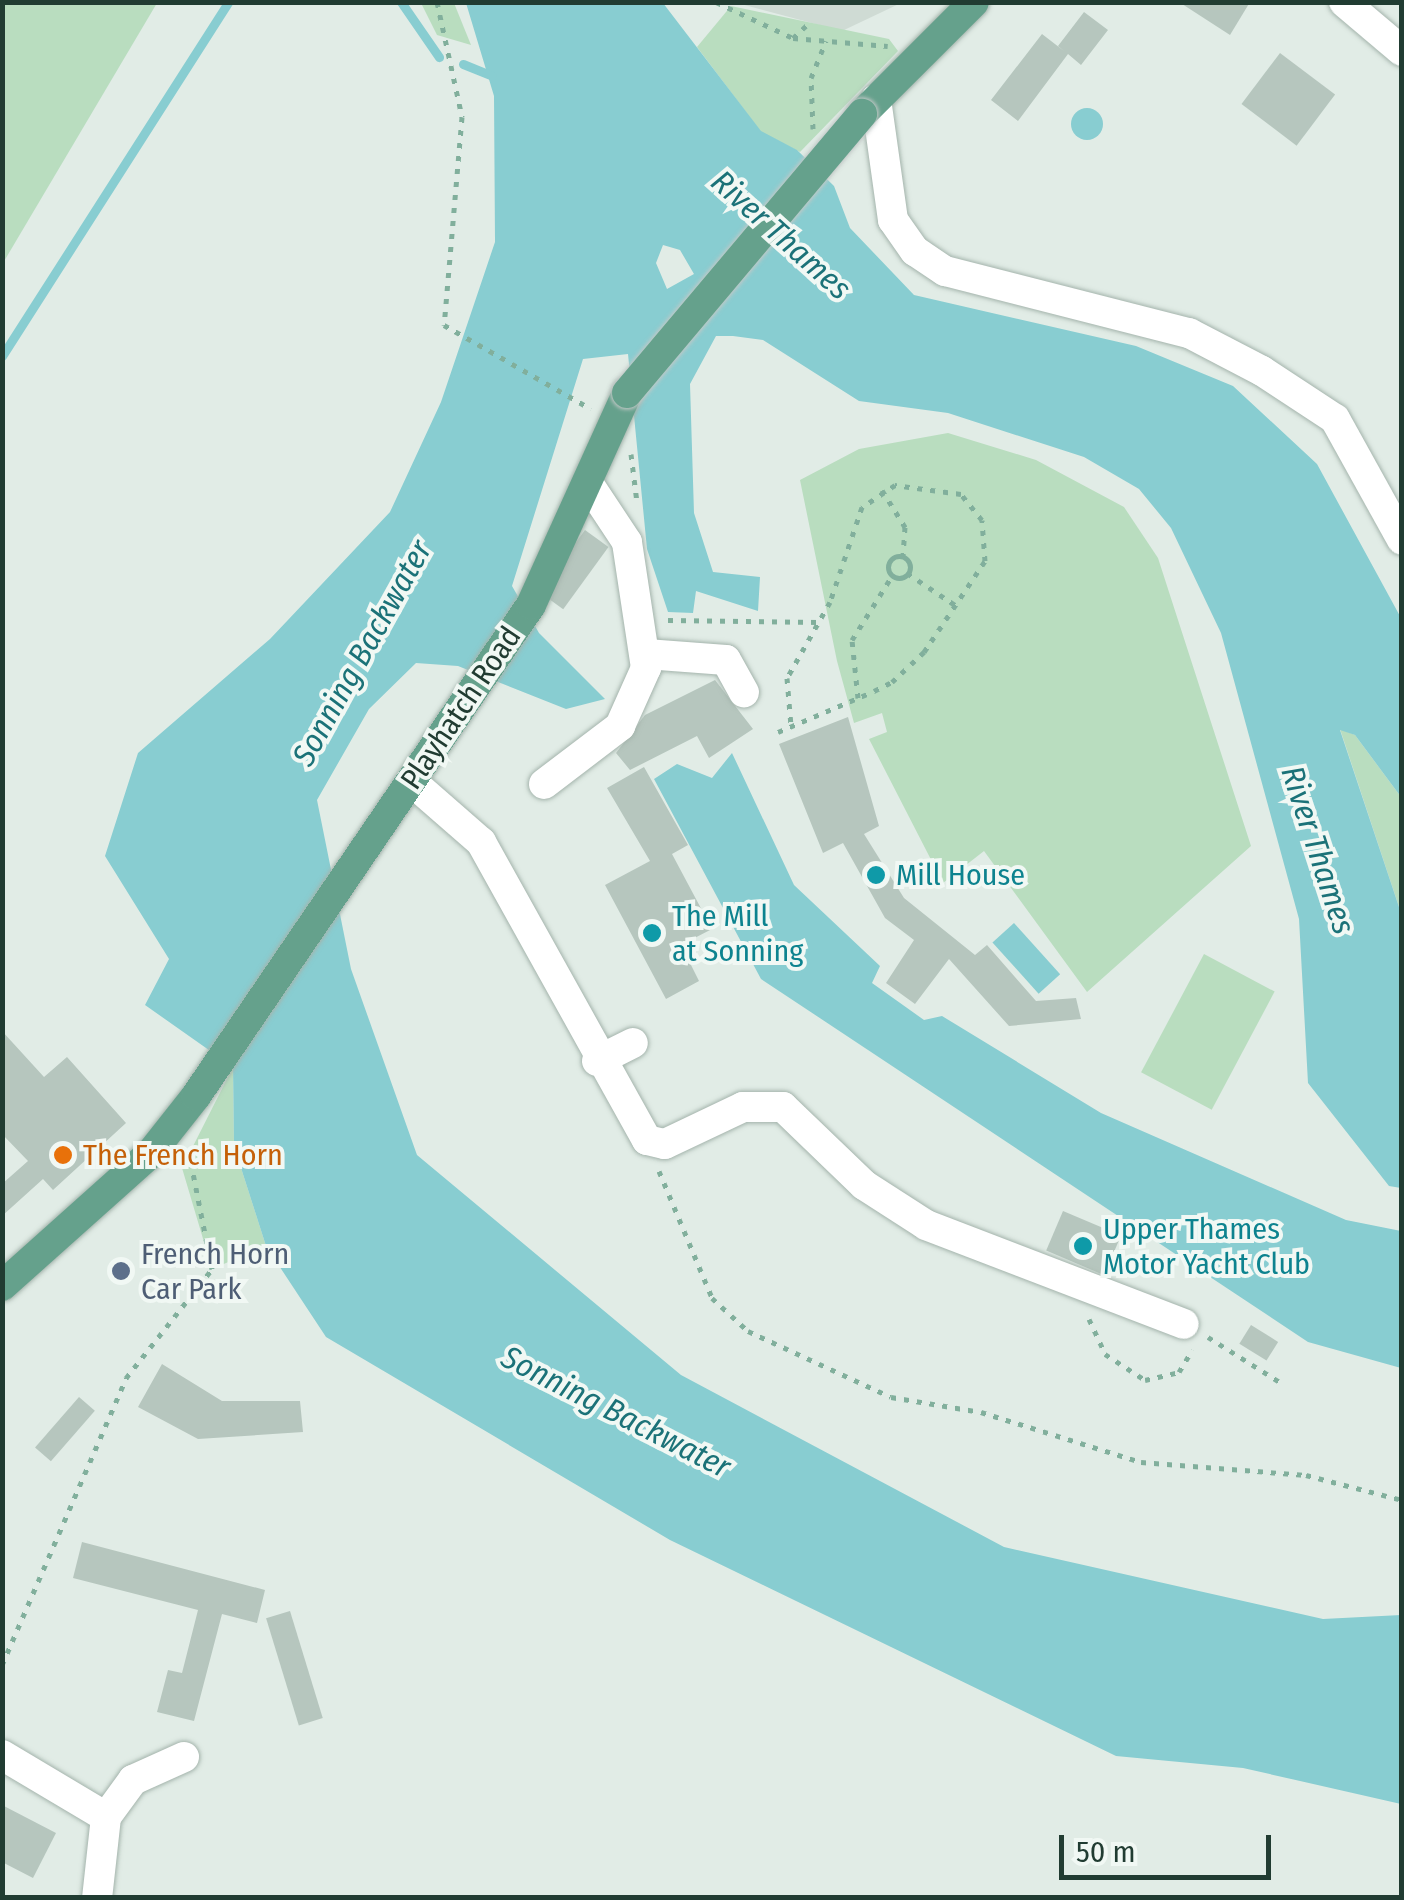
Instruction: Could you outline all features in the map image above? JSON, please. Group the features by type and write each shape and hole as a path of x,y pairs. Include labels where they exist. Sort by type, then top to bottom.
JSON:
{"main road":[{"name":"Playhatch Road","path":"2,1286 152,1153 210,1072 531,605 627,394 869,107 974,2"}],"street":[{"path":"1344,2 1402,51"},
{"path":"869,107 893,220 915,252 973,279 1124,310 1262,371 1336,419 1402,540"},
{"path":"544,784 620,726 638,699 646,654 627,542 588,482"},
{"path":"646,654 726,660 744,692"},
{"path":"419,769 481,842 597,1061 646,1140 665,1144 743,1108 784,1107 895,1208 1076,1277 1184,1324"},
{"path":"597,1061 633,1043"},
{"path":"2,1756 106,1817"},
{"path":"97,1898 106,1817 134,1780 184,1758"}],"path":[{"path":"438,2 462,117 444,325 460,329 590,409"},
{"path":"716,2 793,38 888,46 907,66"},
{"path":"793,38 807,25"},
{"path":"820,142 806,115 826,41"},
{"path":"778,732 858,698 906,672 956,605 988,549 973,505 943,487 882,490 848,526 819,622 787,678 791,726"},
{"path":"882,490 905,526 903,557 907,573 956,605"},
{"path":"858,698 852,640 892,576 889,562 903,557"},
{"path":"892,576 907,573"},
{"path":"671,622 819,622"},
{"path":"646,1140 712,1298 748,1330 891,1397 981,1412 1141,1462 1306,1475 1402,1500"},
{"path":"2,1665 126,1378 212,1270 186,1167 190,1147"},
{"path":"1076,1277 1106,1354 1125,1372 1160,1381 1179,1372 1192,1356 1184,1324"},
{"path":"1184,1324 1283,1384"}],"shaded area":[{"path":"901,2 842,31 737,3"}],"green space":[{"path":"2,3 157,3 3,263"},
{"path":"421,3 454,3 471,45 437,35"},
{"path":"731,6 889,39 898,51 800,152 761,132 697,47"},
{"path":"948,433 1036,460 1124,507 1158,558 1251,846 1087,992 984,851 943,883 869,739 887,732 882,713 854,723 837,661 800,480 859,449"},
{"path":"1340,729 1355,735 1401,797 1401,913"},
{"path":"1204,954 1275,992 1212,1110 1141,1072"},
{"path":"233,1067 234,1146 266,1246 212,1269 182,1168"}],"water":[{"path":"466,3 663,3 761,131 797,150 834,186 850,228 914,295 1136,346 1233,386 1317,464 1401,618 1401,797 1355,735 1340,730 1401,913 1401,1188 1389,1186 1308,1083 1299,919 1221,633 1171,528 1139,489 1084,457 948,413 859,401 763,340 733,336 716,336 690,384 694,513 713,572 760,577 758,611 696,591 693,613 668,612 647,549 628,354 583,359 512,586 539,633 605,699 566,709 458,666 416,663 369,709 317,800 351,969 417,1155 681,1375 1004,1547 1323,1619 1401,1615 1401,1804 1243,1768 1116,1756 670,1540 326,1337 266,1246 234,1146 233,1067 145,1005 169,959 105,856 138,753 270,639 390,512 441,402 495,242 494,96","holes":["663,245 680,250 694,274 667,289 656,263"]},
{"path":"1087,108 1098,113 1103,124 1098,135 1087,140 1076,135 1071,124 1076,113"},
{"path":"732,753 794,885 880,966 872,983 924,1020 942,1016 1101,1113 1346,1220 1401,1231 1401,1368 1308,1342 761,979 654,779 677,764 712,778"},
{"path":"1014,923 1060,974 1039,994 992,942"}],"building":[{"path":"1179,2 1250,2 1230,35"},
{"path":"1084,12 1108,30 1081,65 1068,54 1018,121 991,100 1042,34 1064,51 1058,46"},
{"path":"1280,53 1335,95 1297,146 1241,104"},
{"path":"585,530 608,547 563,609 540,592"},
{"path":"715,680 753,729 709,758 697,736 630,770 616,753 645,715"},
{"name":"Mill House","path":"848,717 879,826 864,834 904,898 975,955 987,945 1036,1001 1076,998 1081,1019 1009,1026 949,959 915,1004 886,983 914,940 885,918 843,843 823,853 779,744"},
{"path":"644,767 688,845 672,854 712,929 681,945 699,981 666,999 605,885 650,861 607,788"},
{"name":"The French Horn","path":"2,1031 44,1077 67,1057 126,1123 53,1190 43,1179 2,1216 2,1184 28,1161 2,1134"},
{"name":"Upper Thames Motor Yacht Club","path":"1063,1211 1121,1236 1104,1275 1046,1251"},
{"path":"1251,1325 1278,1342 1266,1361 1239,1344"},
{"path":"162,1364 222,1401 300,1401 303,1432 198,1439 138,1407"},
{"path":"79,1397 95,1411 51,1461 35,1448"},
{"path":"82,1542 265,1590 257,1623 222,1614 194,1721 157,1712 168,1670 182,1673 198,1610 73,1578"},
{"path":"290,1611 323,1718 299,1725 266,1618"},
{"path":"2,1805 56,1833 33,1878 2,1862"}],"waterway":[{"path":"2,356 228,2"},
{"path":"401,2 439,57"},
{"path":"463,64 492,76"}],"place":[{"name":"Mill House","path":"876,875"},
{"name":"The Mill at Sonning","path":"652,933"},
{"name":"The French Horn","path":"63,1155"},
{"name":"Upper Thames Motor Yacht Club","path":"1083,1246"},
{"name":"French Horn Car Park","path":"121,1271"}],"water label":[{"name":"River Thames","path":"781,235"},
{"name":"Sonning Backwater","path":"362,653"},
{"name":"River Thames","path":"1318,850"},
{"name":"Sonning Backwater","path":"616,1412"}]}
